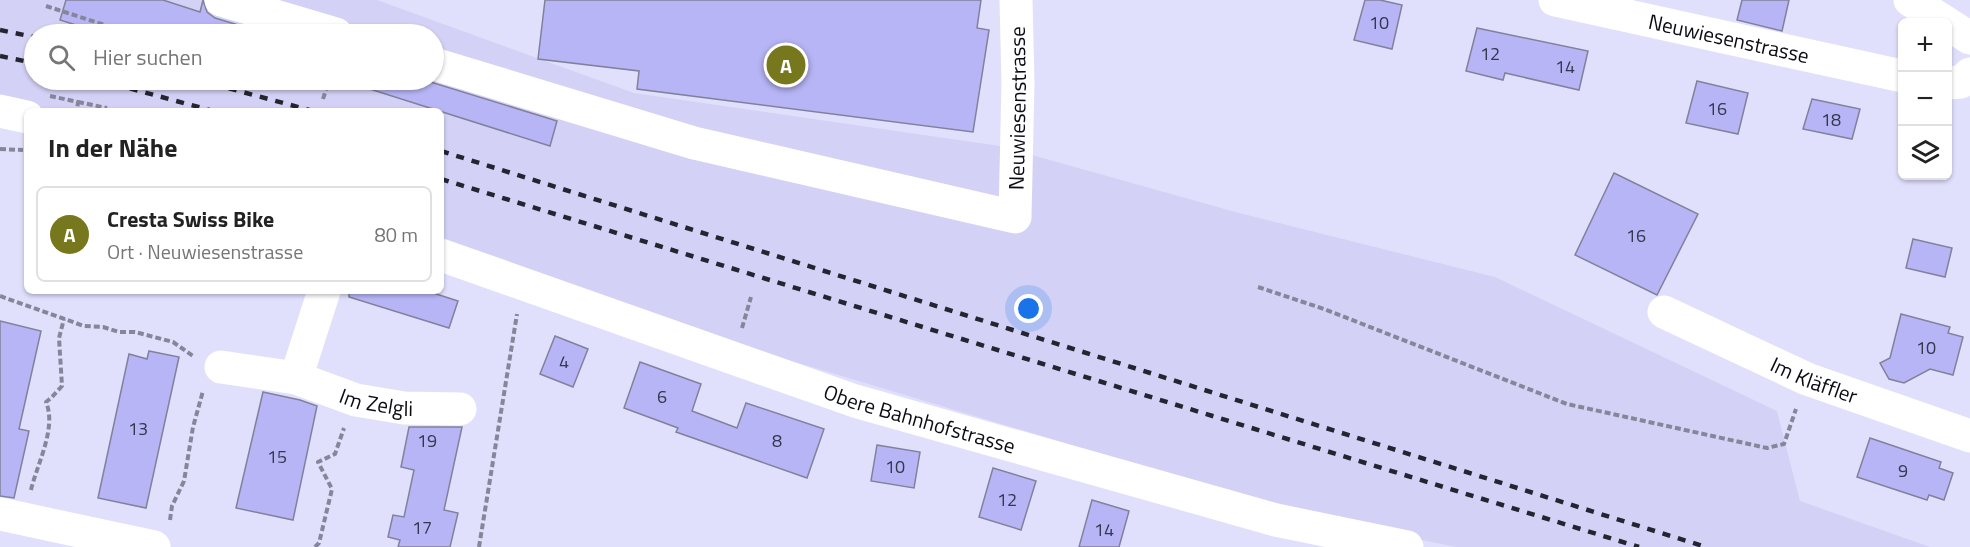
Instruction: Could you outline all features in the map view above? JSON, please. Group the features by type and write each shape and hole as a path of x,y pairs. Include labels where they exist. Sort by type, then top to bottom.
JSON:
{"street":[{"path":"221,0 302,24"},
{"name":"Neuwiesenstrasse","path":"444,67 694,143 1015,217 1018,83 1016,0"},
{"name":"Neuwiesenstrasse","path":"1555,0 1898,75"},
{"path":"1910,0 1938,18"},
{"path":"1952,27 1970,38"},
{"path":"1952,83 1961,82 1970,74"},
{"path":"0,111 34,106"},
{"name":"Obere Bahnhofstrasse","path":"444,256 855,401 1276,520 1407,547"},
{"path":"296,378 323,294"},
{"name":"Im Kläffler","path":"1664,312 1807,379 1970,436"},
{"name":"Im Zelgli","path":"216,366 296,378 356,400 404,408 460,409"},
{"path":"12,517 162,536"}],"path":[{"path":"46,6 102,24"},
{"path":"323,99 326,90"},
{"path":"77,108 78,102"},
{"path":"34,106 78,102 107,108"},
{"path":"0,149 24,150"},
{"path":"479,547 522,283"},
{"path":"1258,288 1324,309 1567,404 1767,448 1784,444 1793,419"},
{"path":"0,296 84,326 103,327 119,332 135,332 173,342 200,361 216,366 194,427 184,481 172,506 162,536"},
{"path":"12,517 33,481 45,447 50,411 45,402 62,386 59,338 64,319"},
{"path":"315,547 319,543 332,489 318,462 335,454 341,439"}],"shaded area":[{"path":"0,0 377,0 443,24 24,24 24,90 444,90 444,24 634,93 1000,146 1239,213 1495,277 1777,411 1800,501 1930,547 1456,547 1314,518 759,351 444,242 444,108 32,108 0,101"}],"building":[{"path":"66,0 163,0 200,12 203,0 207,12 215,18 235,24 73,24 60,20"},
{"path":"545,0 981,0 977,28 989,30 973,132 637,89 639,71 538,59"},
{"path":"1365,0 1380,0 1402,5 1392,49 1354,40"},
{"path":"1742,0 1789,0 1782,31 1737,20"},
{"path":"1477,28 1588,51 1579,90 1505,73 1503,80 1466,71"},
{"path":"1697,81 1748,93 1738,134 1686,123"},
{"path":"444,86 557,121 550,146 444,112 444,108 430,108 373,90 444,90"},
{"path":"1812,99 1860,109 1852,139 1803,129"},
{"path":"1614,173 1698,214 1657,295 1575,255"},
{"path":"1913,239 1952,248 1945,277 1906,268"},
{"path":"349,294 436,294 458,301 449,328 349,297"},
{"path":"1901,314 1950,327 1948,333 1963,337 1953,375 1930,369 1904,383 1889,379 1880,363 1890,358"},
{"path":"0,321 41,331 19,429 29,431 14,498 0,496"},
{"path":"555,336 588,349 573,387 540,374"},
{"path":"149,351 179,357 146,508 98,498 129,354 147,359"},
{"path":"640,362 701,384 692,411 737,428 746,403 824,429 807,478 676,432 678,428 624,408"},
{"path":"263,392 317,406 293,520 236,508"},
{"path":"409,427 462,427 444,510 458,513 450,547 398,547 400,540 388,537 393,515 404,517 414,470 401,467"},
{"path":"1870,438 1941,462 1939,468 1953,473 1944,500 1929,495 1927,500 1857,477"},
{"path":"877,445 920,452 914,488 871,481"},
{"path":"993,468 1036,481 1021,530 979,517"},
{"path":"1092,500 1129,511 1119,547 1079,547"}],"railway":[{"path":"0,30 24,35"},
{"path":"0,56 24,61"},
{"path":"136,90 202,108"},
{"path":"235,90 302,108"},
{"path":"444,152 1706,547"},
{"path":"444,180 1639,547"}],"place":[{"name":"Cresta Swiss Bike","path":"786,65"}]}
